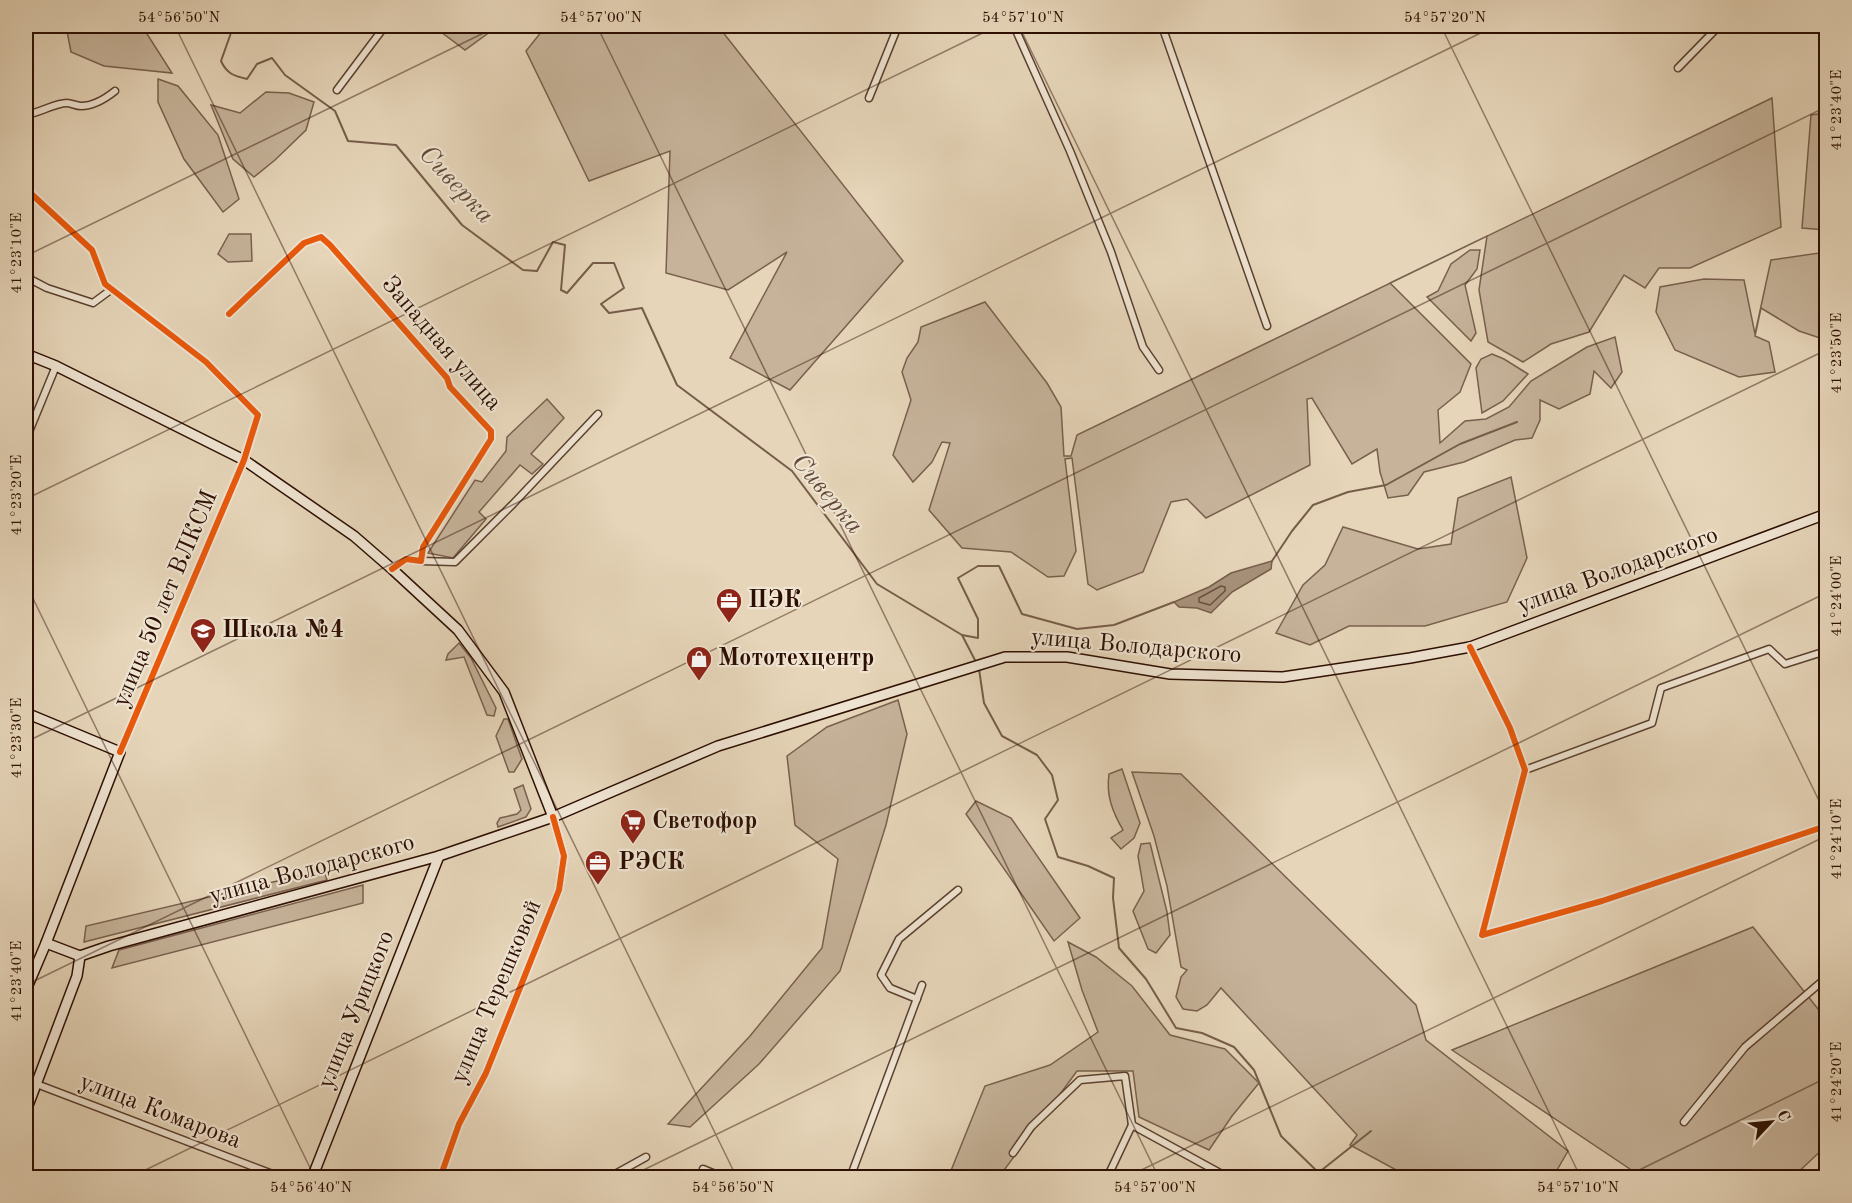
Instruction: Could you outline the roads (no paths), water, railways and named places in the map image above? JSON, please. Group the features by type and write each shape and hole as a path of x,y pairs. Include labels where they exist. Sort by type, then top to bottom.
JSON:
{"main road":[{"name":"улица Терешковой","path":"26,354 56,366 244,460 354,536 392,569 458,630 504,692 552,817"},
{"name":"улица Володарского","path":"80,956 109,946 439,856 552,817 718,746 1005,657 1067,657 1170,674 1283,677 1410,658 1470,647 1827,514"},
{"path":"26,713 120,752"},
{"name":"улица 50 лет ВЛКСМ","path":"26,990 120,752"},
{"name":"улица Урицкого","path":"312,1178 439,856"},
{"path":"26,1111 77,976 80,956 46,943"}],"street":[{"path":"337,90 385,26"},
{"path":"869,98 898,26"},
{"path":"1014,26 1070,150 1111,252 1143,347 1159,370"},
{"path":"1162,26 1267,326"},
{"path":"1678,68 1719,26"},
{"path":"26,115 67,103 81,106 93,104 115,91"},
{"path":"26,189 93,250 105,284 206,362 258,416 244,460"},
{"name":"Западная улица","path":"230,314 304,243 321,237 330,244 447,378 450,387 491,431 491,439 423,547 421,561"},
{"path":"26,277 47,288 93,303 112,289"},
{"path":"26,439 56,366"},
{"path":"392,569 406,559 455,562 598,414"},
{"name":"улица 50 лет ВЛКСМ","path":"120,752 244,460"},
{"path":"1470,647 1510,728 1525,770 1482,934 1602,902 1827,826"},
{"path":"1525,770 1652,723 1661,688 1769,649 1785,664 1827,651"},
{"name":"улица Терешковой","path":"440,1178 459,1124 486,1073 559,890 564,856 552,817"},
{"path":"917,999 890,988 880,975 899,939 958,890"},
{"path":"1684,1122 1745,1047 1827,978"},
{"path":"850,1178 922,985"},
{"path":"1013,1154 1030,1127 1080,1080 1125,1076 1132,1125 1107,1178"},
{"name":"улица Комарова","path":"26,1080 283,1178"},
{"path":"1132,1125 1229,1178"},
{"path":"608,1178 646,1157"},
{"path":"703,1169 725,1178"}],"water":[{"path":"1272,561 1271,569 1232,592 1211,613 1197,608 1179,607 1174,602 1209,587 1231,573"}],"waterway":[{"name":"Сиверка","path":"232,26 221,61 228,72 247,79 257,64 272,58 285,75 335,111 348,141 396,145 462,225 523,270 537,271 553,242 565,245 561,290 567,293 593,263 614,263 624,288 601,304 609,313 642,308 677,385 792,471 877,584 962,635 977,664"},
{"path":"1272,561 1313,505 1348,492 1386,485 1460,444 1517,422"},
{"path":"962,635 978,638 978,619 958,578 978,566 999,566 1022,614 1077,629 1114,625 1174,602"},
{"name":"Сиверка","path":"979,669 984,703 1002,736 1037,755 1052,775 1058,800 1045,819 1058,857 1088,866 1114,878 1113,898 1119,948 1146,979 1176,1028 1202,1033 1234,1047 1254,1070 1281,1136 1324,1178"},
{"path":"1318,1173 1371,1131"}],"place":[{"name":"ПЭК","path":"729,624"},
{"name":"Школа №4","path":"203,654"},
{"name":"Мототехцентр","path":"699,682"},
{"name":"Светофор","path":"633,845"},
{"name":"РЭСК","path":"598,886"}]}
